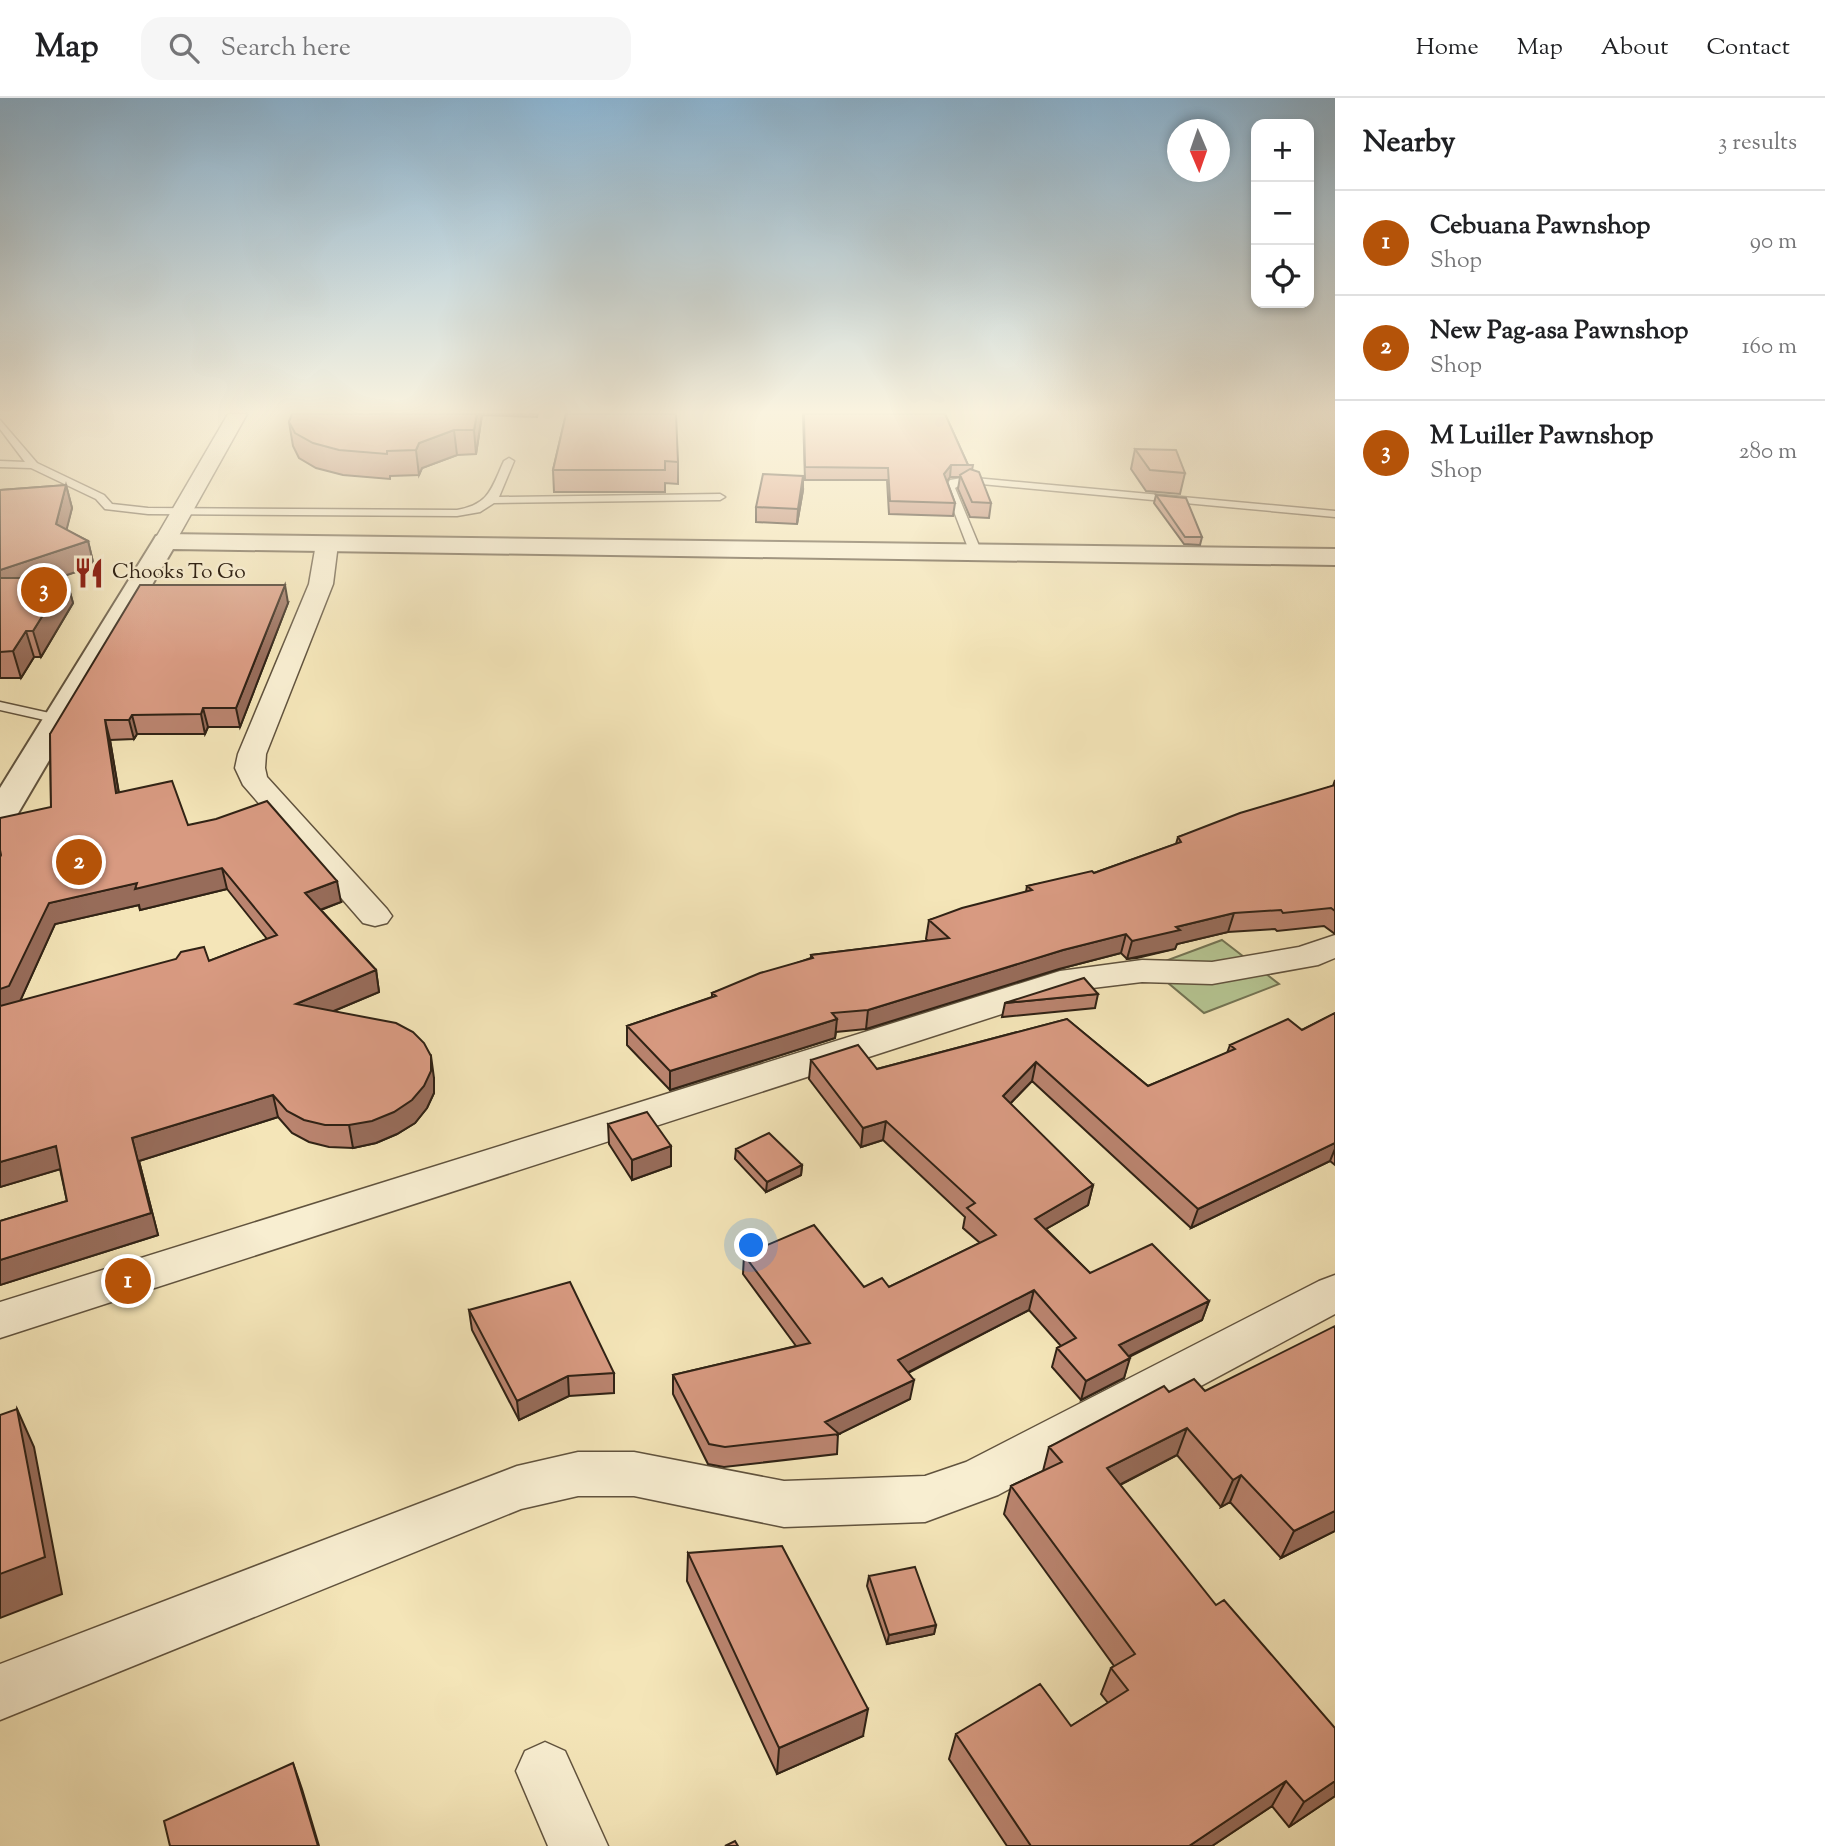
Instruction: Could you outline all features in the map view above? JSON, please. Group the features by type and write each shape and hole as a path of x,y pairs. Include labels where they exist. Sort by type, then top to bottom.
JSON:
{"street":[{"path":"0,815 192,496"},
{"path":"164,541 1335,557"},
{"path":"327,544 321,584 252,754 250,768 253,779 374,916"},
{"path":"0,1320 1072,979 1142,971 1212,973 1306,957 1335,946"},
{"path":"0,1692 517,1488 578,1474 634,1474 784,1504 925,1499 981,1479 1335,1293"},
{"path":"545,1771 578,1846"}],"lane":[{"path":"97,496 109,507 183,511 457,513 476,510 492,500 720,497"},
{"path":"492,500 494,496"},
{"path":"953,496 976,553"},
{"path":"1136,496 1335,513"},
{"path":"0,706 58,719"}],"green space":[{"path":"1222,940 1279,984 1204,1013 1149,967"}],"building":[{"path":"0,496 63,496 56,524 88,541 0,570"},
{"path":"758,496 800,496 798,509 756,507"},
{"path":"890,496 952,496 955,503 890,501"},
{"path":"969,496 988,496 991,503 972,502"},
{"path":"1156,496 1186,498 1202,537 1185,537"},
{"path":"0,578 66,578 33,631 26,631 13,651 0,652"},
{"path":"140,585 285,585 236,708 203,708 201,714 132,715 129,720 105,720 116,793 172,781 188,825 216,819 267,801 337,881 305,893 376,970 296,1004 396,1023 413,1032 424,1043 431,1056 431,1071 424,1086 412,1100 394,1112 372,1121 325,1125 304,1120 287,1111 273,1095 132,1138 151,1213 0,1260 0,1221 67,1201 56,1146 0,1162 0,1006 176,959 181,952 204,947 209,961 277,935 222,868 135,889 137,883 49,903 9,986 0,989 0,818 51,807 50,734"},
{"path":"1335,785 1335,911 1331,908 1283,913 1281,910 1234,913 1132,941 1126,934 1063,950 868,1010 832,1013 837,1019 670,1071 627,1026 716,996 712,993 760,973 813,958 811,955 949,938 929,920 962,908 1032,890 1027,886 1092,871 1094,873 1181,842 1178,837 1240,813"},
{"path":"1084,978 1098,994 1005,1003"},
{"path":"1335,1013 1335,1143 1198,1209 1036,1062 1003,1096 1093,1185 1035,1219 1090,1273 1152,1244 1209,1301 1119,1345 1130,1358 1086,1381 1057,1348 1076,1338 1034,1290 898,1360 914,1380 825,1422 839,1434 725,1447 709,1444 673,1375 810,1343 744,1255 814,1225 864,1287 882,1278 889,1287 996,1235 967,1208 975,1203 886,1121 863,1128 811,1060 858,1045 877,1069 1067,1019 1148,1086 1235,1049 1230,1045 1288,1019 1302,1030"},
{"path":"647,1112 671,1146 632,1160 608,1124"},
{"path":"769,1133 802,1165 767,1182 736,1149"},
{"path":"570,1282 614,1373 568,1376 517,1401 469,1310"},
{"path":"1335,1326 1335,1511 1294,1531 1241,1475 1233,1480 1187,1428 1107,1468 1216,1605 1224,1600 1335,1728 1335,1781 1304,1802 1286,1781 1189,1846 1031,1846 956,1734 1040,1684 1071,1726 1128,1690 1111,1668 1135,1654 1011,1486 1062,1462 1049,1447 1164,1386 1169,1392 1194,1379 1205,1391"},
{"path":"17,1409 45,1557 0,1574 0,1415"},
{"path":"782,1546 868,1709 779,1748 688,1553"},
{"path":"915,1567 936,1625 889,1635 869,1576"},
{"path":"293,1763 318,1846 170,1846 164,1821"},
{"path":"735,1841 738,1846 725,1846"}],"place":[{"name":"Chooks To Go","path":"89,573"},
{"name":"M Luiller Pawnshop","path":"44,590"},
{"name":"New Pag-asa Pawnshop","path":"79,862"},
{"name":"Cebuana Pawnshop","path":"128,1281"}]}
